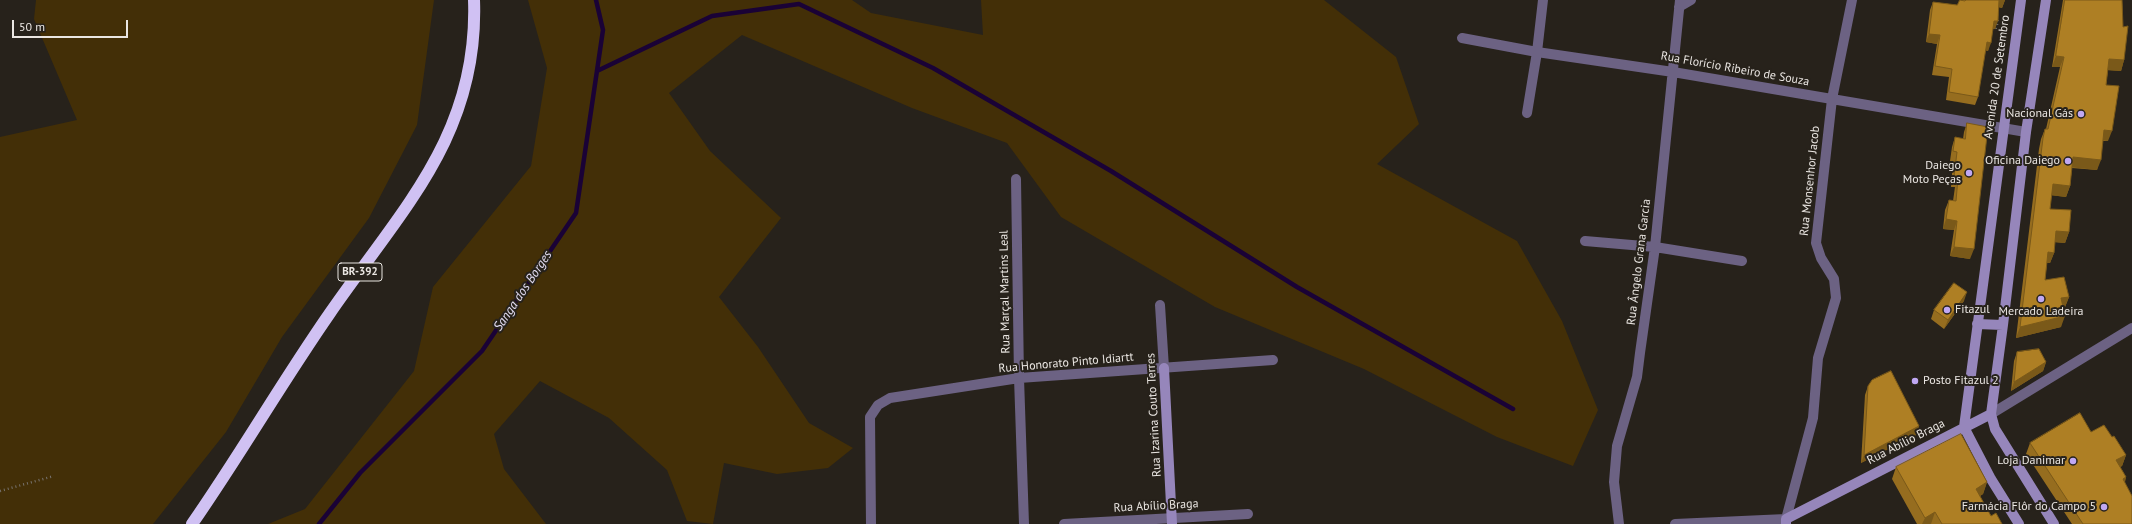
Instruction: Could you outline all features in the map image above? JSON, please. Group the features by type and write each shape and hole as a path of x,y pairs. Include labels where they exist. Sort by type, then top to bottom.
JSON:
{"highway":[{"name":"BR-392","path":"192,524 331,312 389,234 432,168 448,138 458,111 466,81 473,46 474,0"}],"main road":[{"name":"Avenida 20 de Setembro","path":"1964,427 2021,0"},
{"path":"2046,0 2026,132 2004,325 1990,414 1995,429 2054,524"},
{"path":"1977,324 2004,325"},
{"name":"Rua Izarina Couto Terres","path":"1164,368 1172,521"},
{"name":"Rua Abílio Braga","path":"1786,522 1990,414"},
{"path":"1964,427 1991,479 2019,524"}],"street":[{"path":"1527,112 1537,52 1543,0"},
{"path":"1680,4 1691,0"},
{"name":"Rua Monsenhor Jacob","path":"1786,522 1813,418 1818,358 1836,298 1834,279 1821,258 1816,243 1832,99 1852,0"},
{"name":"Rua Ângelo Grana Garcia","path":"1619,524 1614,482 1617,446 1636,377 1655,247 1680,4"},
{"name":"Rua Florício Ribeiro de Souza","path":"1462,38 1537,52 1674,72 2026,132"},
{"name":"Rua Marçal Martins Leal","path":"1016,179 1019,378 1024,524"},
{"path":"1585,241 1655,247 1742,260"},
{"name":"Rua Izarina Couto Terres","path":"1160,305 1164,368"},
{"name":"Rua Abílio Braga","path":"1990,414 2132,328"},
{"name":"Rua Honorato Pinto Idiartt","path":"871,524 870,417 878,405 890,398 1019,378 1273,360"},
{"name":"Rua Abílio Braga","path":"1064,524 1172,521 1248,514"},
{"name":"Rua Abílio Braga","path":"1675,524 1786,522"}],"path":[{"path":"1993,18 1998,18 1996,32"},
{"path":"0,491 54,476"}],"shaded area":[{"path":"36,0 434,0 417,125 369,218 282,337 226,432 153,524 0,524 0,137 77,120 34,19"},
{"path":"528,0 852,0 871,13 983,35 981,0 1324,0 1396,57 1419,124 1377,164 1517,241 1562,321 1598,410 1573,466 1497,437 1364,369 1215,307 1061,217 1007,143 912,108 742,35 669,93 710,151 781,218 719,297 758,347 809,423 853,448 828,468 777,474 724,463 713,524 687,521 667,470 609,418 540,381 494,434 504,469 546,524 268,524 305,509 414,371 433,287 531,166 547,68"}],"building":[{"path":"1960,0 1999,0 1998,21 1994,21 1991,43 1987,42 1978,97 1949,92 1952,69 1935,66 1940,35 1929,34 1933,2 1957,5"},
{"path":"2065,0 2122,0 2123,27 2128,26 2124,60 2109,59 2106,85 2119,86 2112,131 2104,130 2101,160 2073,157 2070,186 2053,184 2050,209 2071,210 2069,232 2056,231 2054,253 2048,252 2045,280 2064,277 2069,297 2061,298 2065,316 2020,327 2043,138 2045,129 2048,129 2064,57 2056,56"},
{"path":"1967,123 1988,127 1974,249 1954,247 1957,221 1946,219 1949,200 1956,201 1958,178 1954,177 1957,152 1953,151 1955,137 1965,139"},
{"name":"Fitazul","path":"1954,283 1967,292 1948,320 1934,310"},
{"path":"2039,349 2046,362 2014,382 2017,352"},
{"path":"1891,371 1919,426 1864,455 1868,386 1872,380"},
{"path":"2080,413 2091,432 2104,425 2112,437 2114,436 2126,455 2116,460 2126,477 2123,479 2132,496 2132,524 2083,524 2030,443"},
{"path":"1961,434 1987,482 1976,489 1991,516 1996,513 2002,524 1942,524 1935,512 1925,518 1896,467"}],"waterway":[{"name":"Sanga dos Borges","path":"319,524 360,473 482,351 576,213 603,30 596,0"},
{"path":"597,71 712,16 799,4 933,68 1111,171 1297,287 1513,409"}],"place":[{"name":"Nacional Gás","path":"2081,114"},
{"name":"Oficina Daiego","path":"2068,161"},
{"name":"Daiego Moto Peças","path":"1969,173"},
{"name":"Mercado Ladeira","path":"2041,299"},
{"name":"Fitazul","path":"1947,310"},
{"name":"Posto Fitazul 2","path":"1915,381"},
{"name":"Loja Danimar","path":"2073,461"},
{"name":"Farmácia Flôr do Campo 5","path":"2104,507"}]}
